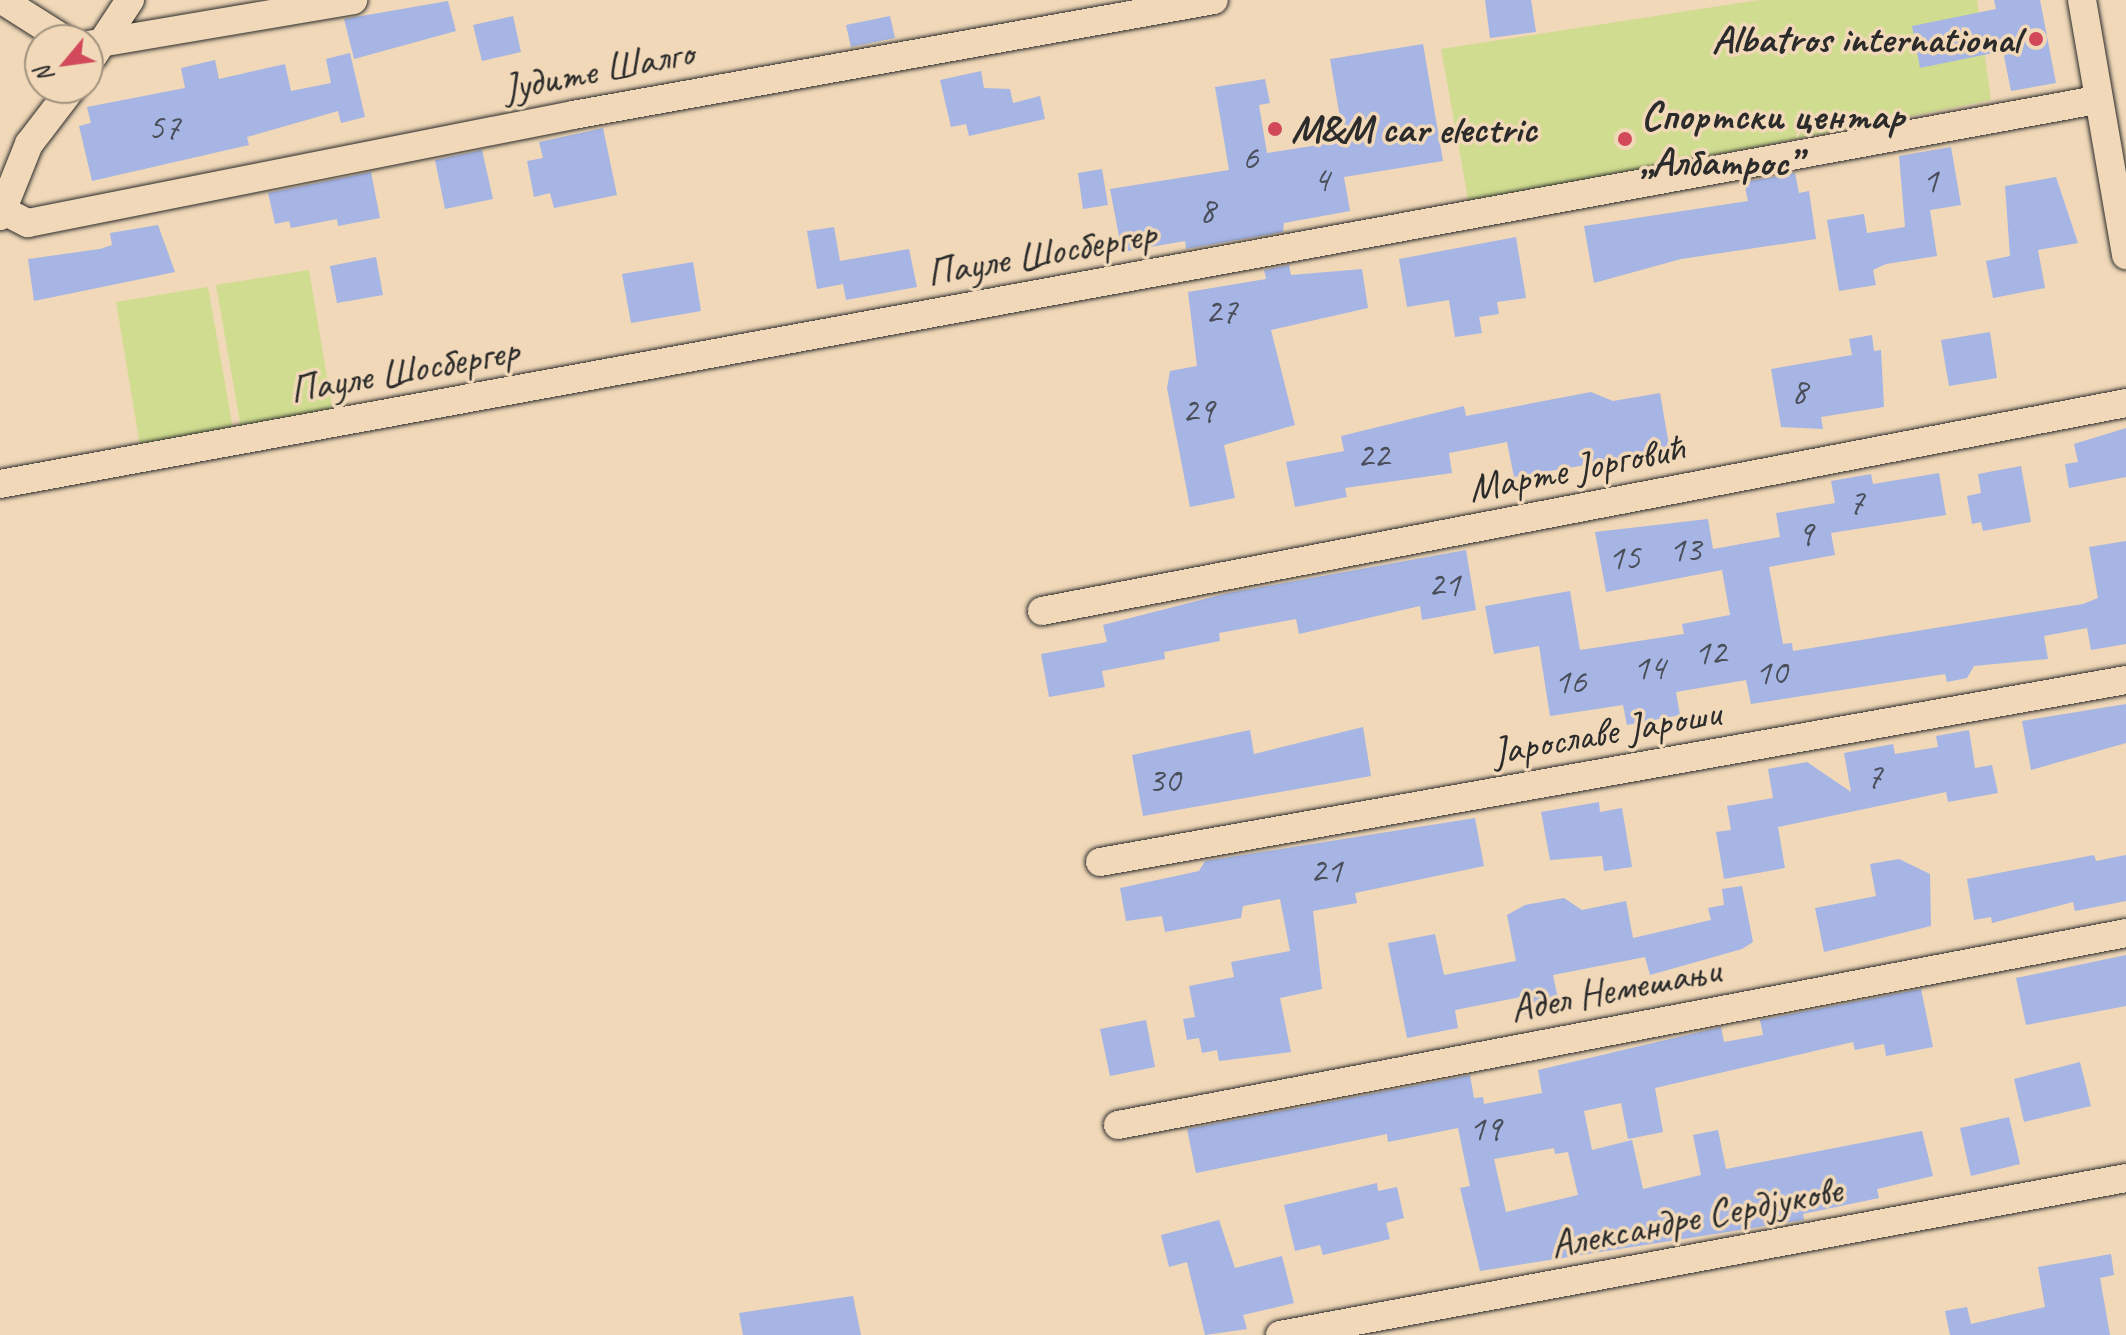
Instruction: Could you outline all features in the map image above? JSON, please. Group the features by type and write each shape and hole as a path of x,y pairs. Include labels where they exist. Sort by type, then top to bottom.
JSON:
{"street":[{"path":"2,0 40,24"},
{"path":"104,35 130,0"},
{"path":"104,49 353,0"},
{"name":"Јудите Шалго","path":"1,213 28,223 573,115 1214,0"},
{"path":"2082,0 2107,105 2126,255"},
{"path":"1,213 29,144 60,104"},
{"name":"Пауле Шосбергер","path":"0,484 2107,105"},
{"name":"Марте Јорговић","path":"1042,611 2126,403"},
{"name":"Јарославе Јароши","path":"1100,862 2126,680"},
{"name":"Адел Немешањи","path":"1118,1125 2126,933"},
{"name":"Александре Сердјукове","path":"1280,1335 2126,1178"}],"green space":[{"name":"Спортски центар „Албатрос”","path":"1759,0 1977,0 1991,100 1469,204 1441,49"},
{"path":"309,270 333,412 241,428 216,285"},
{"path":"208,287 233,429 140,445 116,302"}],"building":[{"path":"1485,0 1531,0 1536,32 1490,38"},
{"path":"1994,0 2040,0 2056,83 2011,91 2003,51 1920,68 1912,26 1996,9"},
{"path":"448,1 456,31 354,59 344,19"},
{"path":"513,16 521,52 482,61 473,25"},
{"path":"890,16 895,38 851,47 846,25"},
{"path":"1423,44 1443,161 1344,177 1350,211 1284,223 1283,232 1186,249 1185,241 1122,252 1110,189 1229,170 1215,87 1265,79 1270,103 1259,105 1267,153 1344,141 1330,59"},
{"path":"350,53 365,117 341,123 338,111 247,137 249,145 92,181 79,126 91,123 87,107 185,88 181,68 215,60 219,79 285,64 291,91 331,83 326,59"},
{"path":"981,71 984,88 1010,89 1013,103 1040,96 1045,119 969,136 966,124 951,127 940,80"},
{"path":"603,128 617,195 554,208 550,193 534,197 527,161 543,158 539,142"},
{"path":"1951,147 1961,205 1930,210 1937,256 1886,264 1873,270 1876,285 1839,291 1827,220 1864,214 1867,233 1905,227 1899,156"},
{"path":"482,150 493,199 445,209 435,160"},
{"path":"1102,169 1108,205 1083,209 1078,173"},
{"path":"371,172 380,218 338,226 337,219 291,228 289,221 275,224 268,193"},
{"path":"1795,173 1799,193 1809,191 1816,239 1681,259 1594,283 1584,226 1748,201 1744,182"},
{"path":"2056,177 2078,243 2038,250 2045,288 1993,298 1986,261 2010,256 2005,186"},
{"path":"158,225 175,272 34,301 28,259 100,249 112,245 110,233"},
{"path":"834,227 840,261 909,249 917,287 846,300 843,284 817,289 807,231"},
{"path":"1516,237 1526,298 1497,302 1499,314 1479,317 1482,333 1455,337 1449,300 1407,307 1399,259"},
{"path":"376,257 383,295 337,303 330,266"},
{"path":"693,262 701,311 631,323 622,274"},
{"path":"1289,265 1291,275 1362,269 1368,308 1271,330 1295,425 1224,445 1235,498 1190,507 1167,388 1170,371 1197,366 1188,292 1266,279 1264,270"},
{"path":"1990,332 1997,378 1949,386 1941,340"},
{"path":"1872,335 1874,351 1881,350 1884,407 1821,417 1823,429 1781,427 1771,369 1852,355 1849,339"},
{"path":"1591,392 1613,401 1660,393 1670,451 1514,477 1507,442 1449,453 1452,473 1345,488 1347,497 1295,507 1286,462 1344,451 1341,436 1464,406 1466,416"},
{"path":"2126,428 2126,477 2069,488 2065,464 2078,462 2074,444"},
{"path":"2021,466 2031,522 1983,531 1981,522 1972,524 1967,496 1981,493 1978,474"},
{"path":"1939,473 1946,515 1831,533 1835,555 1769,567 1783,644 1792,643 1793,651 2083,604 2098,598 2089,547 2126,541 2126,644 2091,650 2087,628 2044,636 2048,659 1974,666 1967,678 1947,682 1945,674 1751,704 1746,680 1676,692 1680,715 1627,725 1623,705 1550,716 1539,646 1494,654 1485,606 1570,591 1580,650 1684,634 1682,624 1730,615 1722,570 1606,592 1595,532 1708,519 1713,549 1780,537 1776,513 1835,503 1831,481 1871,474 1873,484"},
{"path":"1466,550 1476,610 1422,620 1420,606 1299,634 1296,619 1219,633 1220,641 1164,652 1165,659 1102,671 1105,687 1049,697 1041,654 1107,642 1103,625 1228,593"},
{"path":"2126,704 2126,743 2031,770 2022,721"},
{"path":"1363,727 1371,776 1143,816 1132,755 1250,730 1254,754"},
{"path":"1969,730 1975,768 1992,765 1998,793 1948,802 1946,792 1778,827 1785,868 1724,879 1716,832 1731,830 1727,806 1773,798 1768,769 1807,762 1851,792 1844,753 1893,744 1895,754 1938,747 1936,736"},
{"path":"1599,802 1600,812 1622,808 1632,867 1604,871 1602,856 1550,860 1541,812"},
{"path":"1475,818 1484,866 1355,893 1357,903 1313,911 1322,989 1280,998 1291,1052 1219,1061 1217,1050 1202,1053 1199,1038 1187,1040 1183,1019 1195,1017 1189,986 1234,977 1231,962 1290,951 1280,899 1243,906 1241,918 1165,932 1162,916 1126,921 1120,888 1199,871 1205,861"},
{"path":"2094,855 2096,861 2126,855 2126,901 2075,911 2073,902 1992,923 1991,917 1974,920 1967,879"},
{"path":"1899,859 1930,874 1931,926 1824,952 1815,908 1876,896 1870,864"},
{"path":"1742,886 1753,942 1742,949 1650,975 1645,957 1553,975 1560,1008 1525,1015 1521,997 1455,1010 1458,1028 1407,1038 1388,943 1435,934 1444,975 1516,961 1507,915 1525,905 1564,898 1582,910 1626,901 1633,938 1711,920 1708,908 1724,905 1722,889"},
{"path":"2126,955 2126,1006 2026,1025 2016,978"},
{"path":"1921,989 1933,1047 1886,1056 1884,1044 1855,1050 1853,1042 1655,1088 1663,1132 1628,1139 1621,1103 1584,1111 1592,1150 1632,1140 1643,1189 1701,1175 1693,1135 1718,1130 1726,1169 1922,1131 1933,1176 1877,1189 1879,1198 1803,1214 1804,1220 1480,1271 1460,1188 1470,1186 1458,1128 1388,1142 1387,1134 1196,1173 1187,1129 1470,1075 1474,1098 1483,1097 1484,1104 1542,1093 1538,1070 1721,1027 1724,1042 1763,1035 1760,1020","holes":["1554,1148 1555,1154 1568,1152 1578,1195 1506,1212 1494,1159"]},
{"path":"1146,1020 1155,1067 1110,1076 1100,1029"},
{"path":"2080,1062 2091,1106 2024,1122 2014,1079"},
{"path":"2009,1117 2020,1164 1971,1176 1960,1128"},
{"path":"1377,1183 1378,1191 1397,1187 1404,1218 1386,1223 1390,1239 1323,1255 1320,1245 1295,1251 1284,1205"},
{"path":"1219,1220 1235,1268 1282,1256 1294,1303 1243,1315 1247,1329 1205,1335 1187,1262 1169,1267 1161,1235"},
{"path":"2111,1254 2114,1275 2100,1278 2110,1335 1950,1335 1945,1311 1967,1307 1971,1324 2045,1307 2038,1267"},
{"path":"853,1296 861,1335 743,1335 739,1313"}],"place":[{"name":"Albatros international","path":"2036,39"},
{"name":"M&M car electric","path":"1275,129"},
{"name":"Спортски центар „Албатрос”","path":"1625,139"}]}
